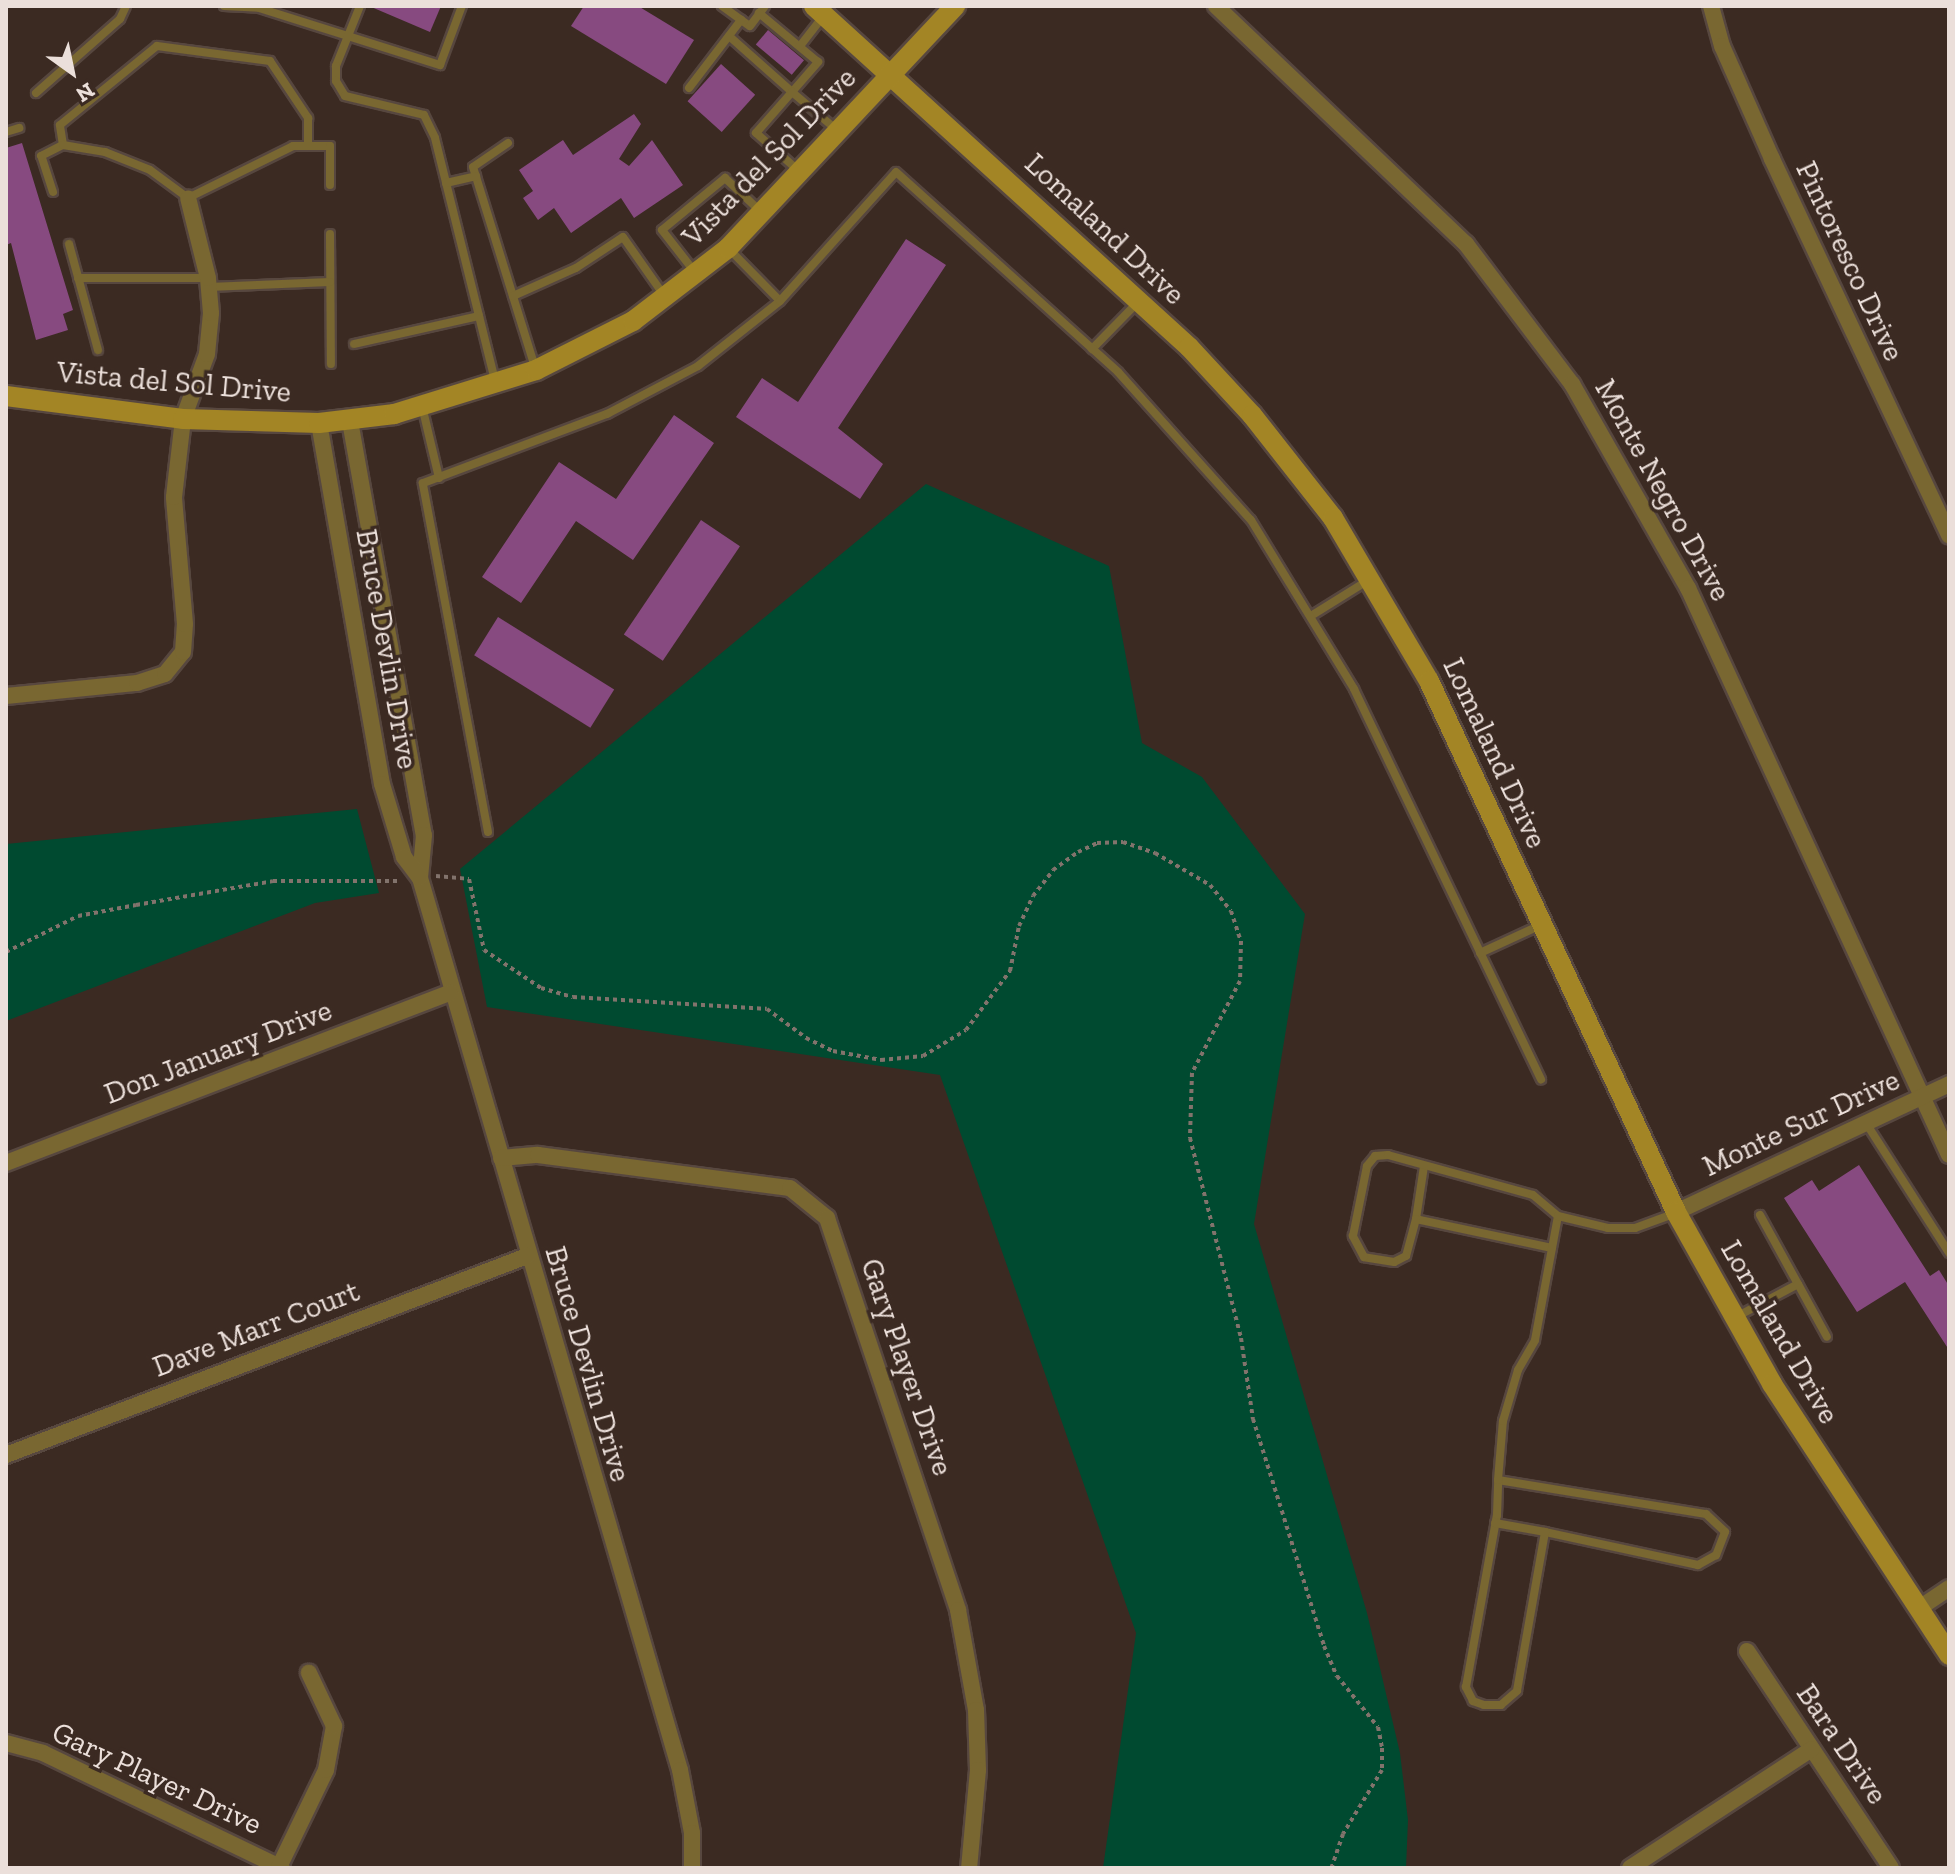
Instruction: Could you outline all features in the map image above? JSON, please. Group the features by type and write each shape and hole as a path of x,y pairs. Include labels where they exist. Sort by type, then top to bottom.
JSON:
{"street":[{"name":"Vista del Sol Drive","path":"6,396 183,419 319,423 350,421 422,406 497,385 536,370 600,341 697,275 764,214 889,74 955,6"},
{"name":"Monte Negro Drive","path":"1216,6 1466,244 1572,384 1688,588 1925,1095"},
{"name":"Pintoresco Drive","path":"1711,6 1722,46 1772,159 1949,535"},
{"name":"Lomaland Drive","path":"819,10 1140,300 1252,415 1372,579 1429,681 1676,1212 1772,1384 1949,1655"},
{"path":"6,696 137,683 174,668 183,652 185,624 174,497 183,419 207,354 209,282 188,198"},
{"name":"Bruce Devlin Drive","path":"350,421 424,835 420,878 450,993 680,1770 692,1833 692,1868"},
{"name":"Bruce Devlin Drive","path":"319,423 382,784 404,857 420,878"},
{"name":"Don January Drive","path":"6,1163 450,993"},
{"name":"Monte Sur Drive","path":"1676,1212 1949,1084"},
{"path":"1925,1095 1949,1155"},
{"name":"Gary Player Drive","path":"501,1158 538,1155 790,1188 827,1218 958,1610 976,1710 978,1770 969,1868"},
{"name":"Dave Marr Court","path":"6,1455 527,1256"},
{"path":"1918,1609 1949,1588"},
{"name":"Bara Drive","path":"1747,1651 1891,1868"},
{"path":"281,1867 326,1770 334,1726 309,1673"},
{"name":"Gary Player Drive","path":"6,1743 43,1753 281,1867"},
{"path":"1630,1868 1812,1749"}],"lane":[{"path":"36,93 120,19 126,6"},
{"path":"224,6 259,8 440,65 462,6"},
{"path":"360,6 336,66 336,81 345,96 424,115 446,183 497,385"},
{"path":"722,6 750,26 762,10 794,44 818,62 756,133 800,173"},
{"path":"794,44 819,10"},
{"path":"689,88 741,20"},
{"path":"729,36 772,66 792,92 838,131"},
{"path":"63,145 60,125 157,46 270,61 308,118 308,144"},
{"path":"6,132 19,128"},
{"path":"508,143 473,167 536,370"},
{"path":"53,192 41,156 63,145 105,152 150,170 188,198 293,146 330,146 330,185"},
{"path":"488,832 423,483 607,414 698,366 780,301 896,172 1092,349 1194,451 1251,520 1314,614 1541,1079"},
{"path":"446,183 476,176"},
{"path":"697,275 662,230 725,178 764,214"},
{"path":"330,234 331,364"},
{"path":"513,296 576,268 623,237 666,298"},
{"path":"69,244 98,350"},
{"path":"728,248 780,301"},
{"path":"78,278 330,282"},
{"path":"1092,349 1140,300"},
{"path":"354,344 479,316"},
{"path":"422,406 439,478"},
{"path":"1314,614 1372,579"},
{"path":"1480,953 1543,924"},
{"path":"1866,1123 1949,1253"},
{"path":"1424,1166 1416,1219 1406,1256 1394,1262 1364,1257 1355,1249 1353,1236 1367,1166 1375,1156 1388,1155 1533,1195 1558,1216 1608,1228 1635,1228 1676,1212"},
{"path":"1760,1215 1827,1337"},
{"path":"1545,1532 1517,1691 1501,1705 1484,1705 1473,1701 1466,1687 1495,1523 1503,1421 1518,1370 1535,1340 1558,1216"},
{"path":"1416,1219 1552,1248"},
{"path":"1735,1318 1798,1284"},
{"path":"1495,1523 1698,1565 1716,1555 1725,1532 1706,1514 1498,1480"}],"path":[{"path":"6,952 78,916 273,881 450,875 469,879 484,950 541,988 573,997 767,1009 806,1038 833,1051 881,1060 923,1056 966,1030 1010,971 1019,926 1033,896 1053,870 1078,852 1097,843 1123,842 1155,853 1210,885 1231,911 1241,941 1240,981 1192,1073 1190,1138 1241,1338 1253,1419 1324,1646 1337,1676 1378,1727 1382,1748 1382,1770 1343,1834 1331,1868"}],"green space":[{"path":"926,484 1109,566 1142,743 1202,777 1305,914 1254,1224 1367,1613 1400,1753 1408,1820 1406,1868 1103,1868 1136,1633 940,1075 487,1007 460,869"},
{"path":"357,809 379,893 315,903 6,1021 6,844"}],"building":[{"path":"369,6 441,6 430,32"},
{"path":"584,6 638,6 694,40 666,84 571,26"},
{"path":"768,30 804,60 792,75 756,45"},
{"path":"721,64 755,95 722,132 688,101"},
{"path":"634,114 641,124 619,159 629,166 652,140 683,185 634,218 621,198 571,233 554,208 538,220 523,198 533,191 519,170 563,140 573,155"},
{"path":"22,143 73,310 63,314 68,330 36,340 11,243 6,245 6,148"},
{"path":"906,239 946,265 838,428 883,464 860,499 736,417 762,378 798,402"},
{"path":"674,415 714,443 633,560 576,521 521,603 482,577 559,462 616,499"},
{"path":"701,520 740,546 663,661 624,634"},
{"path":"498,617 614,690 590,728 474,655"},
{"path":"1859,1165 1930,1276 1939,1270 1949,1286 1949,1350 1905,1282 1857,1312 1784,1198 1812,1180 1819,1191"}]}
